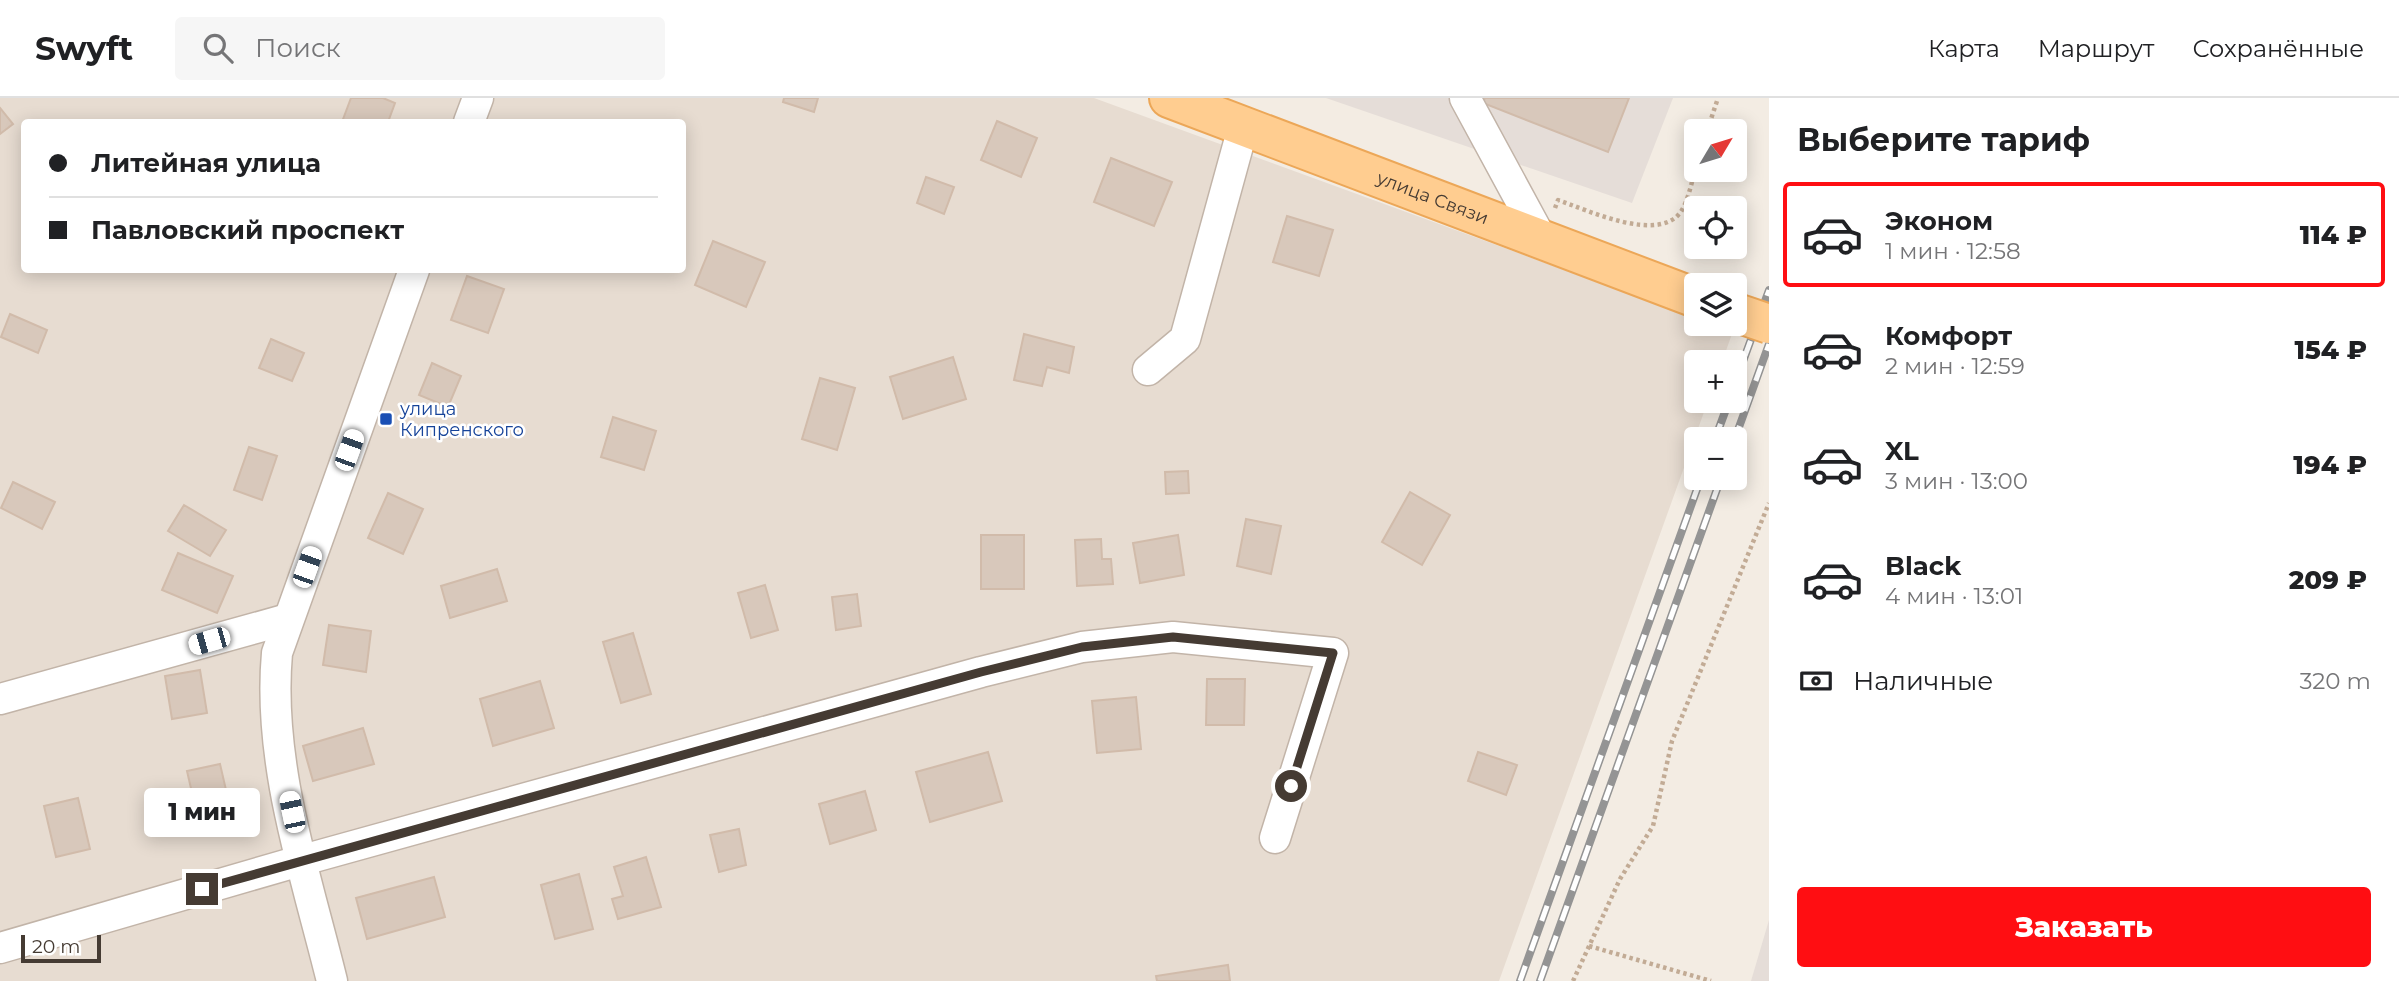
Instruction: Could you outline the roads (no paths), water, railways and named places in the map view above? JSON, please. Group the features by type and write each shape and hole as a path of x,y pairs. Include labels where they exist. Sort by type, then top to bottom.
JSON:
{"main road":[{"name":"улица Связи","path":"1169,98 1244,124 1543,242 1684,293"},
{"path":"1747,316 1769,324"}],"street":[{"path":"469,119 478,98"},
{"path":"1465,98 1543,242"},
{"path":"1148,370 1185,339 1244,124"},
{"path":"332,981 277,740 274,690 277,653 413,273"},
{"path":"0,699 288,619"},
{"path":"0,948 303,860 981,672 1082,647 1173,637 1333,653 1275,838"}],"railway":[{"path":"1747,350 1769,290"},
{"path":"1739,427 1769,344"},
{"path":"1719,427 1725,413"},
{"path":"1520,981 1697,490"},
{"path":"1540,981 1717,490"}],"place":[{"name":"улица Кипренского","path":"386,419"}]}
